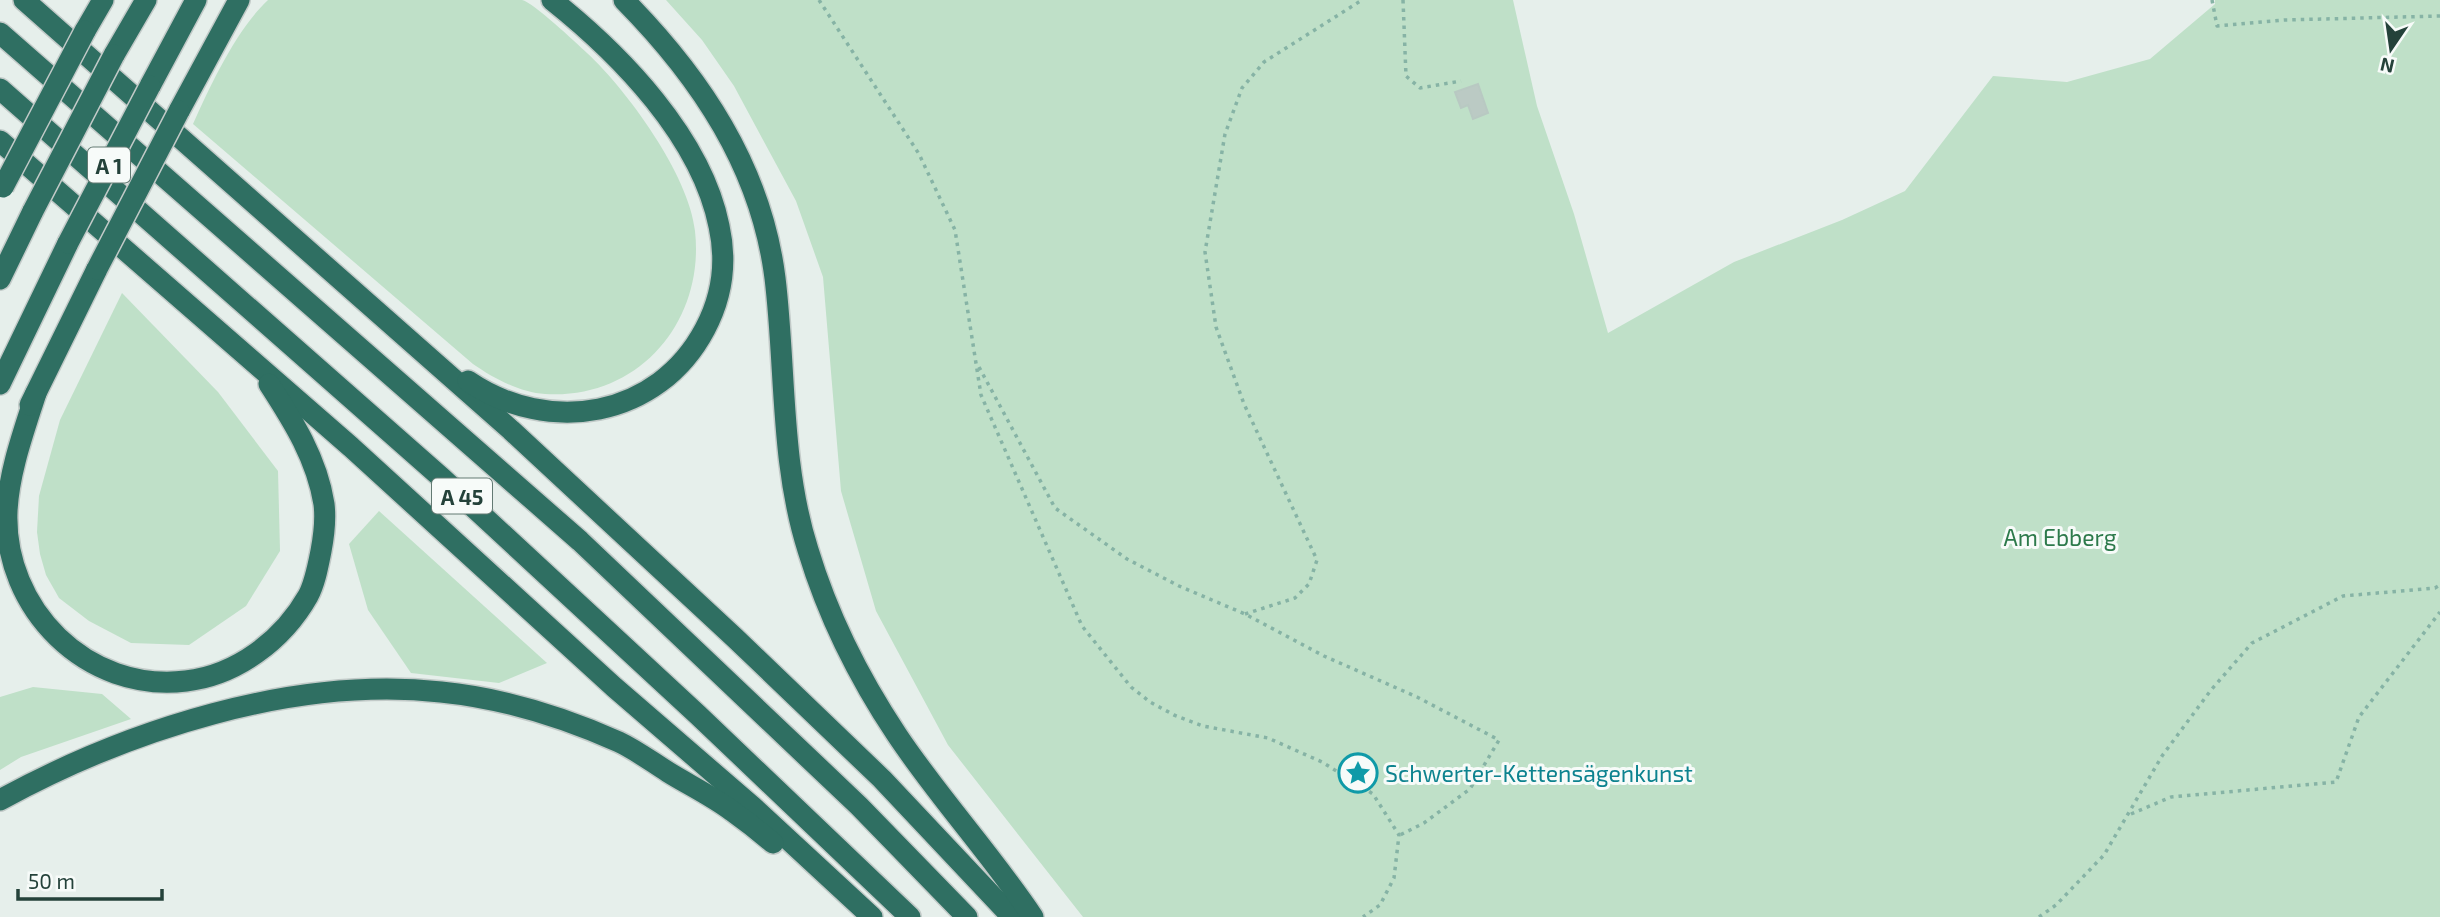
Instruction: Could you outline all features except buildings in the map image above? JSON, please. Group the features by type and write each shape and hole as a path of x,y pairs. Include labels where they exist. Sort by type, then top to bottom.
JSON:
{"highway":[{"path":"24,0 511,430 765,666 882,779 1012,917"},
{"path":"2,190 103,0"},
{"name":"A 1","path":"0,279 114,55 146,0"},
{"name":"A 1","path":"0,384 68,243 196,0"},
{"path":"0,466 97,269 239,0"},
{"path":"204,65 252,0"},
{"path":"370,304 473,384 516,403 540,410 588,411 611,407 646,393 677,368 703,333 714,311 720,290 722,252 720,227 699,169 669,119 632,72 581,23 552,0"},
{"path":"624,0 681,64 708,100 736,147 755,193 775,276 787,440 794,492 807,547 824,597 846,646 897,735 1033,917"},
{"name":"A 45","path":"0,33 580,541 859,806 967,917"},
{"name":"A 45","path":"0,89 452,488 678,696 910,917"},
{"path":"0,141 351,447 614,687 753,807 870,917"},
{"path":"36,393 19,446 7,513 12,556 18,579 27,597 52,634 83,658 130,677 160,682 186,681 209,676 240,663 283,631 309,595 316,575 325,529 324,505 318,478 299,431 254,362"},
{"path":"0,800 113,746 166,727 248,706 286,698 335,693 395,690 441,692 527,709 621,743 731,810 870,917"}],"path":[{"path":"819,0 919,155 955,230 981,395 1082,626 1131,687 1150,702 1203,726 1268,738 1322,762 1373,794 1399,835 1394,878 1380,905 1363,917"},
{"path":"1245,614 1294,598 1309,584 1317,560 1244,404 1216,327 1205,252 1225,134 1241,88 1264,62 1362,0"},
{"path":"1403,0 1406,76 1420,88 1461,81"},
{"path":"2211,0 2217,26 2285,20 2440,16"},
{"path":"976,362 1055,508 1127,559 1179,586 1245,614 1324,656 1416,697 1499,740 1470,789 1424,823 1399,835"},
{"path":"2039,917 2056,905 2105,855 2162,755 2211,690 2252,643 2343,596 2435,589 2440,585"},
{"path":"2129,815 2171,797 2336,782 2359,717 2440,612"}],"green space":[{"path":"268,0 522,0 564,32 603,69 637,111 669,160 690,209 695,231 695,264 689,295 677,324 659,348 636,369 610,384 579,392 536,393 507,384 473,364 193,124 235,42"},
{"name":"Am Ebberg","path":"666,0 1513,0 1537,106 1574,214 1608,333 1734,262 1842,220 1905,191 1993,76 2067,82 2150,59 2215,4 2215,0 2440,0 2440,917 1083,917 948,745 876,611 841,491 823,277 796,201 734,86 702,40"},
{"path":"122,293 218,392 278,471 280,551 246,606 189,645 131,643 89,621 59,598 46,575 40,554 37,532 39,496 60,420"},
{"path":"379,511 547,663 499,683 411,673 368,610 349,544"},
{"path":"33,687 102,694 131,719 21,757 0,770 0,697"}],"place":[{"name":"Schwerter-Kettensägenkunst","path":"1358,773"}]}
